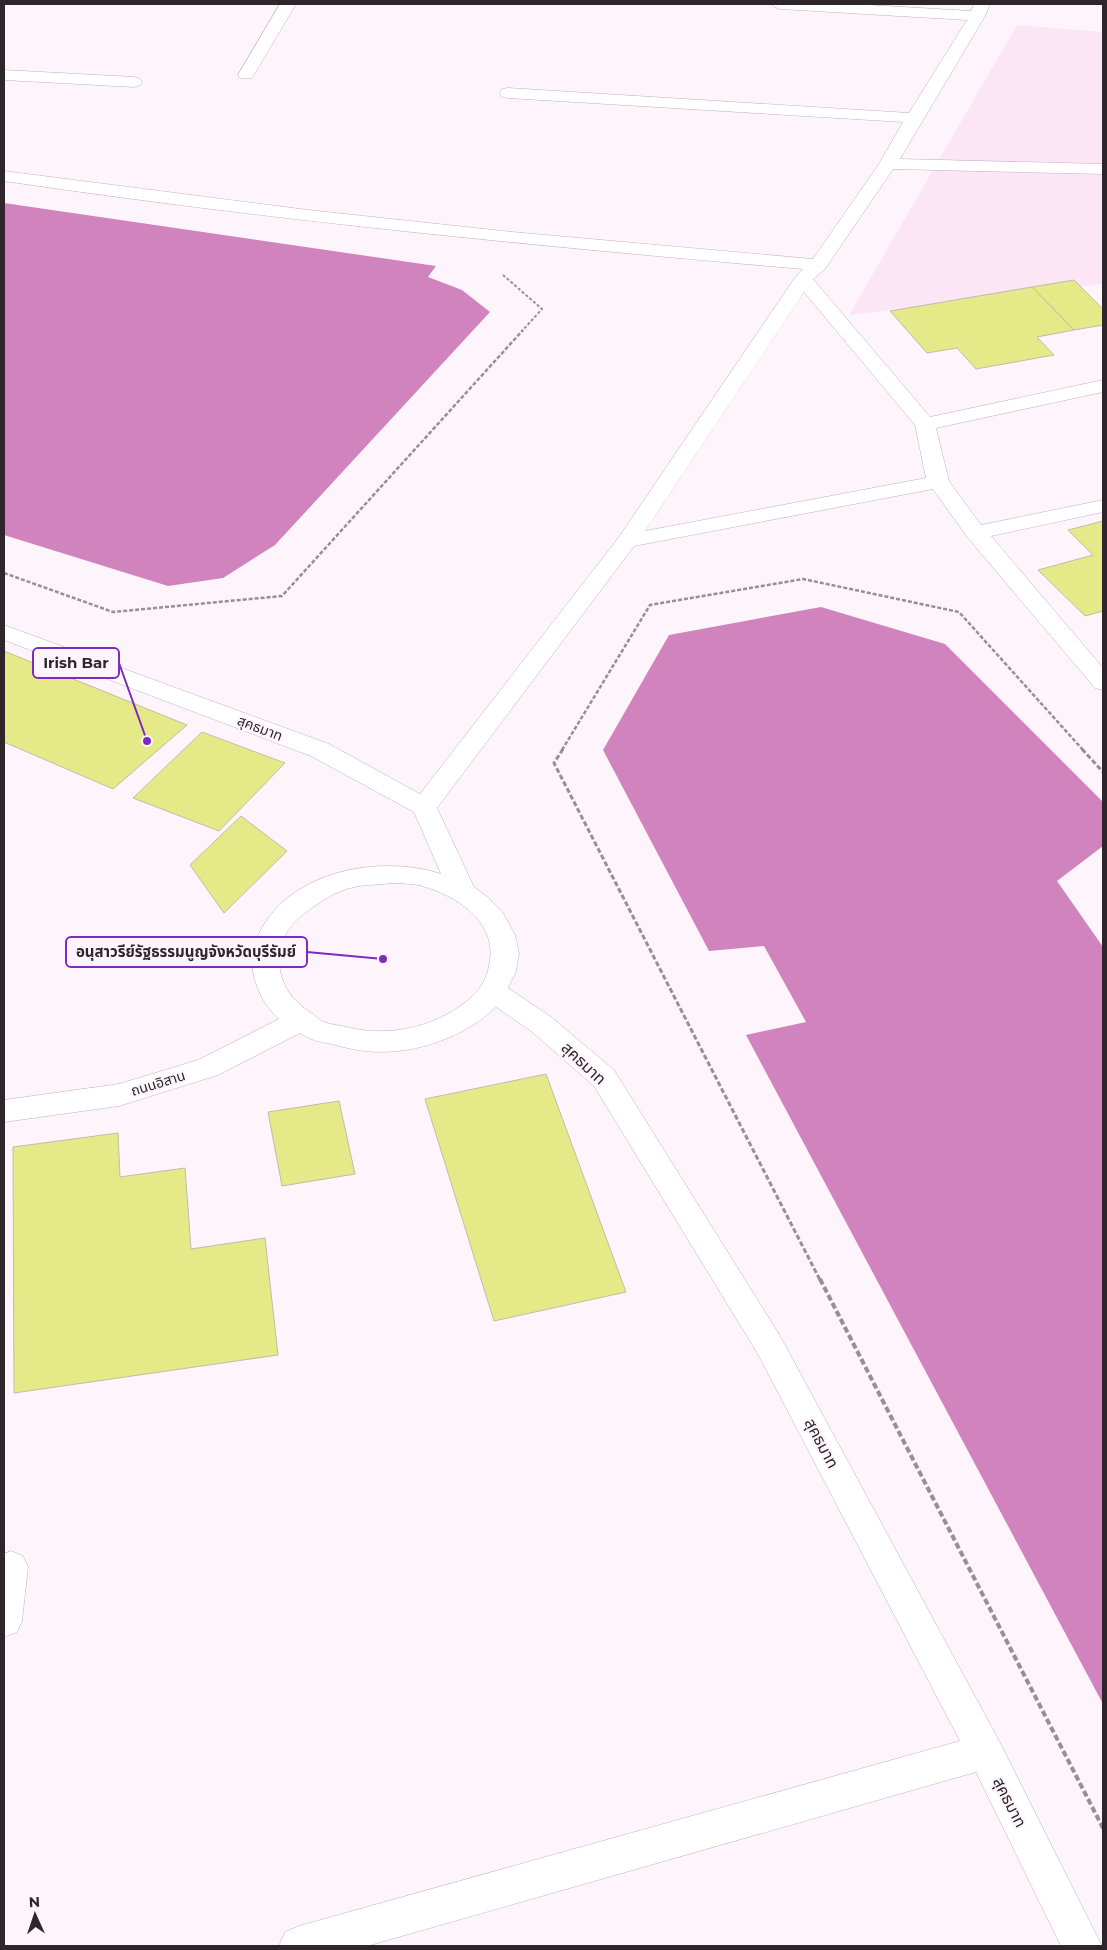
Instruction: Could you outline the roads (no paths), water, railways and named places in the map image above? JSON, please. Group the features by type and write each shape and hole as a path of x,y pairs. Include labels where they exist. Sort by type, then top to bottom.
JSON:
{"street":[{"path":"246,75 288,4"},
{"path":"462,891 424,807 627,541 811,272 888,164 980,10 780,4"},
{"path":"4,75 134,82"},
{"path":"508,93 914,118"},
{"path":"888,164 1103,169"},
{"path":"4,176 127,194 811,272 925,424 938,482 976,533 1103,683"},
{"path":"925,424 1103,386"},
{"path":"627,541 938,482"},
{"path":"976,533 1103,506"},
{"name":"สุคธมาท","path":"4,632 320,750 424,807"},
{"path":"392,874 429,878 462,891 488,911 504,936 505,964 493,992 468,1016 434,1033 393,1042 351,1040 315,1029 301,1020 286,1010 269,986 264,959 272,932 291,909 320,890 346,881 392,874"},
{"name":"สุคธมาท","path":"493,992 541,1024 604,1078 769,1345 985,1752 1082,1946"},
{"name":"ถนนอิสาน","path":"4,1111 119,1095 208,1068 301,1020"},
{"path":"4,1621 11,1567"},
{"path":"299,1946 985,1752"}],"place":[{"name":"Irish Bar","path":"147,741"},
{"name":"อนุสาวรีย์รัฐธรรมนูญจังหวัดบุรีรัมย์","path":"383,959"}]}
